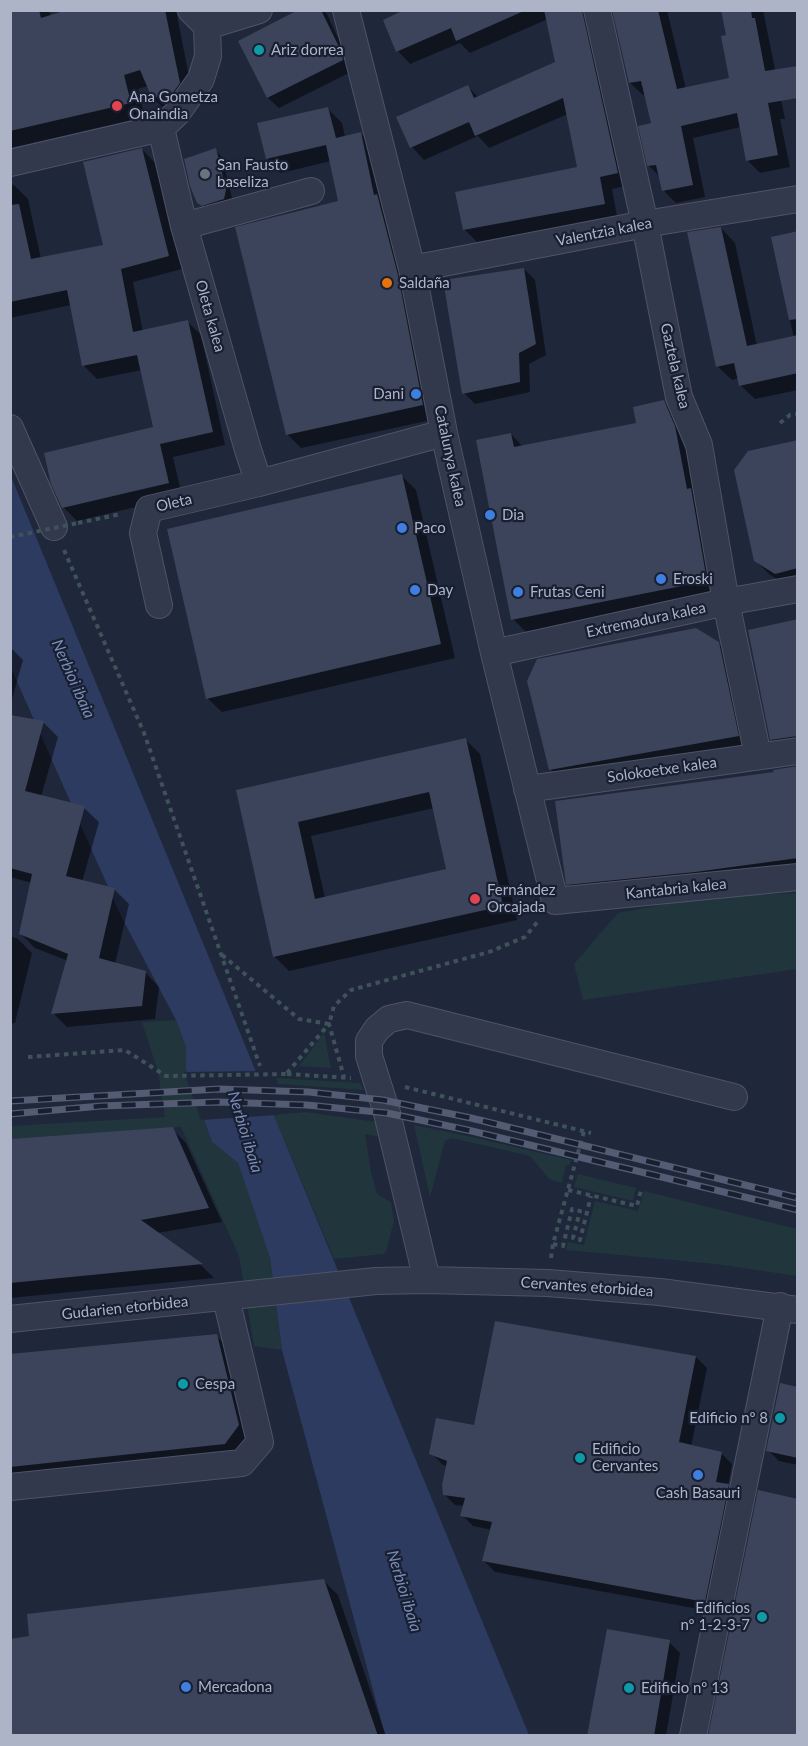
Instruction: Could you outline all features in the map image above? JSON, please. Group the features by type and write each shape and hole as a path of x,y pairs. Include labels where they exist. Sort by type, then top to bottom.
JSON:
{"street":[{"path":"10,163 161,128 177,113 201,79 208,56 199,18 259,10"},
{"name":"Catalunya kalea","path":"346,10 412,269 444,434 494,653 555,901"},
{"name":"Gaztela kalea","path":"597,10 645,224 679,397 699,445 726,602 758,756"},
{"name":"Oleta kalea","path":"161,128 184,226 259,483"},
{"path":"184,226 311,191"},
{"name":"Valentzia kalea","path":"412,269 645,224 798,199"},
{"path":"10,428 64,534"},
{"path":"259,483 444,434"},
{"name":"Oleta","path":"159,605 143,533 149,509 259,483"},
{"name":"Extremadura kalea","path":"494,653 726,602 798,589"},
{"name":"Solokoetxe kalea","path":"527,789 798,751"},
{"name":"Kantabria kalea","path":"555,901 798,877"},
{"path":"427,1280 390,1125 369,1056 369,1041 377,1029 389,1020 407,1015 734,1097"},
{"name":"Cervantes etorbidea","path":"376,1281 549,1283 660,1292 789,1308"},
{"name":"Gudarien etorbidea","path":"10,1319 376,1281"},
{"path":"10,1487 242,1463 260,1442 233,1297"},
{"path":"693,1736 789,1308"}],"path":[{"path":"780,423 790,415 798,414"},
{"path":"10,537 64,534 149,509"},
{"path":"64,534 144,733 260,1066"},
{"path":"289,1074 287,1074 329,1024 334,1006 351,990 489,952 525,937 555,901"},
{"path":"221,953 299,1019 329,1024"},
{"path":"329,1024 344,1077"},
{"path":"28,1057 125,1050 166,1077 276,1074 344,1077 401,1086 591,1133"},
{"path":"549,1283 553,1244 584,1131"},
{"path":"574,1167 579,1168"},
{"path":"568,1190 636,1206 640,1190"},
{"path":"553,1244 562,1246 572,1209 580,1211 573,1238 580,1240 591,1196"}],"shaded area":[{"path":"797,893 797,969 583,1000 574,964 618,913 703,897"},
{"path":"176,1020 186,1047 186,1069 212,1142 238,1163 270,1258 282,1350 254,1346 239,1256 181,1127 11,1139 11,1126 165,1117 158,1072 142,1022"},
{"path":"324,1033 331,1068 299,1066"},
{"path":"276,1078 360,1083 364,1090 278,1084"},
{"path":"306,1112 377,1122 380,1137 365,1134 377,1194 391,1202 394,1221 384,1254 334,1259 274,1115"},
{"path":"414,1125 571,1160 570,1165 566,1165 562,1183 549,1179 530,1156 452,1138 445,1141 430,1197"},
{"path":"578,1174 636,1188 633,1201 574,1187"},
{"path":"644,1191 797,1229 797,1276 715,1264 566,1250 568,1242 584,1245 595,1201 638,1211"}],"water":[{"name":"Nerbioi ibaia","path":"10,474 529,1735 385,1735 282,1350 270,1258 238,1163 212,1142 186,1069 186,1047 176,1020 121,916 11,668"}],"pier":[{"path":"259,1071 277,1115 201,1120 184,1072"}],"building":[{"path":"10,10 39,10 41,18 67,10 165,10 180,83 172,94 152,98 140,70 124,75 131,103 10,131"},
{"name":"Ariz dorrea","path":"298,10 321,10 343,60 267,98 238,41"},
{"path":"404,10 526,10 456,41 451,28 396,52 383,20"},
{"path":"544,10 582,10 618,173 600,177 605,204 463,230 455,192 577,167 563,98 475,136 469,122 410,148 396,117 468,85 474,98 555,62"},
{"path":"612,10 658,10 677,89 729,78 721,36 726,35 721,10 751,10 752,18 755,18 765,71 798,66 798,98 768,103 778,155 746,161 737,113 681,126 693,185 662,191 656,165 647,166 638,126 651,123 641,81 629,83"},
{"path":"328,107 336,138 361,132 374,195 377,194 398,275 423,405 286,435 235,227 338,201 326,145 266,159 257,123"},
{"path":"142,148 169,256 121,269 133,332 188,320 213,432 160,444 169,483 62,508 51,484 44,453 153,427 137,355 82,366 67,290 10,302 10,205 19,204 31,259 103,245 83,162"},
{"name":"San Fausto baseliza","path":"216,148 226,190 224,199 202,206 197,203 190,186 184,159"},
{"path":"721,227 747,346 798,335 798,373 739,386 734,363 716,367 687,232"},
{"path":"798,231 798,319 789,320 771,237"},
{"path":"524,268 536,344 519,353 520,382 462,394 443,280"},
{"path":"664,400 675,426 687,489 691,488 707,581 511,620 476,440 511,433 514,447 636,423 633,407"},
{"path":"798,440 798,568 775,574 754,561 734,470 748,451"},
{"path":"402,474 441,644 206,699 167,529"},
{"path":"798,619 798,736 770,740 748,630"},
{"path":"696,628 719,642 739,736 549,770 527,681 537,659"},
{"path":"10,715 44,721 25,791 85,806 66,876 115,888 99,958 146,971 142,1006 51,1014 68,954 19,934 32,874 10,868"},
{"path":"466,738 503,906 273,957 236,790","holes":["429,792 446,869 315,899 298,822"]},
{"path":"798,766 798,858 695,872 566,885 555,801 774,772 773,770"},
{"path":"173,1127 209,1208 141,1220 203,1264 10,1283 10,1139"},
{"name":"Edificio Cervantes","path":"495,1321 696,1356 679,1442 722,1452 716,1482 729,1484 705,1602 482,1561 492,1522 460,1516 465,1498 443,1495 442,1485 447,1461 429,1454 436,1418 474,1425"},
{"path":"217,1334 239,1425 225,1444 10,1467 10,1354"},
{"name":"Edificio nº 8","path":"780,1383 798,1387 798,1458 766,1451"},
{"name":"Edificios nº 1-2-3-7","path":"758,1490 798,1499 798,1736 708,1736"},
{"name":"Mercadona","path":"324,1579 378,1736 10,1736 10,1639 29,1636 27,1614"},
{"name":"Edificio nº 13","path":"607,1629 670,1640 654,1736 587,1736"}],"railway":[{"path":"10,1101 219,1089 309,1092 383,1100 471,1118 798,1198"},
{"path":"10,1114 101,1106 218,1102 307,1105 387,1113 472,1131 798,1210"}],"place":[{"name":"Ariz dorrea","path":"259,50"},
{"name":"Ana Gometza Onaindia","path":"117,106"},
{"name":"San Fausto baseliza","path":"205,174"},
{"name":"Saldaña","path":"387,283"},
{"name":"Dani","path":"416,394"},
{"name":"Dia","path":"490,515"},
{"name":"Paco","path":"402,528"},
{"name":"Eroski","path":"661,579"},
{"name":"Day","path":"415,590"},
{"name":"Frutas Ceni","path":"518,592"},
{"name":"Fernández Orcajada","path":"475,899"},
{"name":"Cespa","path":"183,1384"},
{"name":"Edificio nº 8","path":"780,1418"},
{"name":"Edificio Cervantes","path":"580,1458"},
{"name":"Cash Basauri","path":"698,1475"},
{"name":"Edificios nº 1-2-3-7","path":"762,1617"},
{"name":"Mercadona","path":"186,1687"},
{"name":"Edificio nº 13","path":"629,1688"}]}
